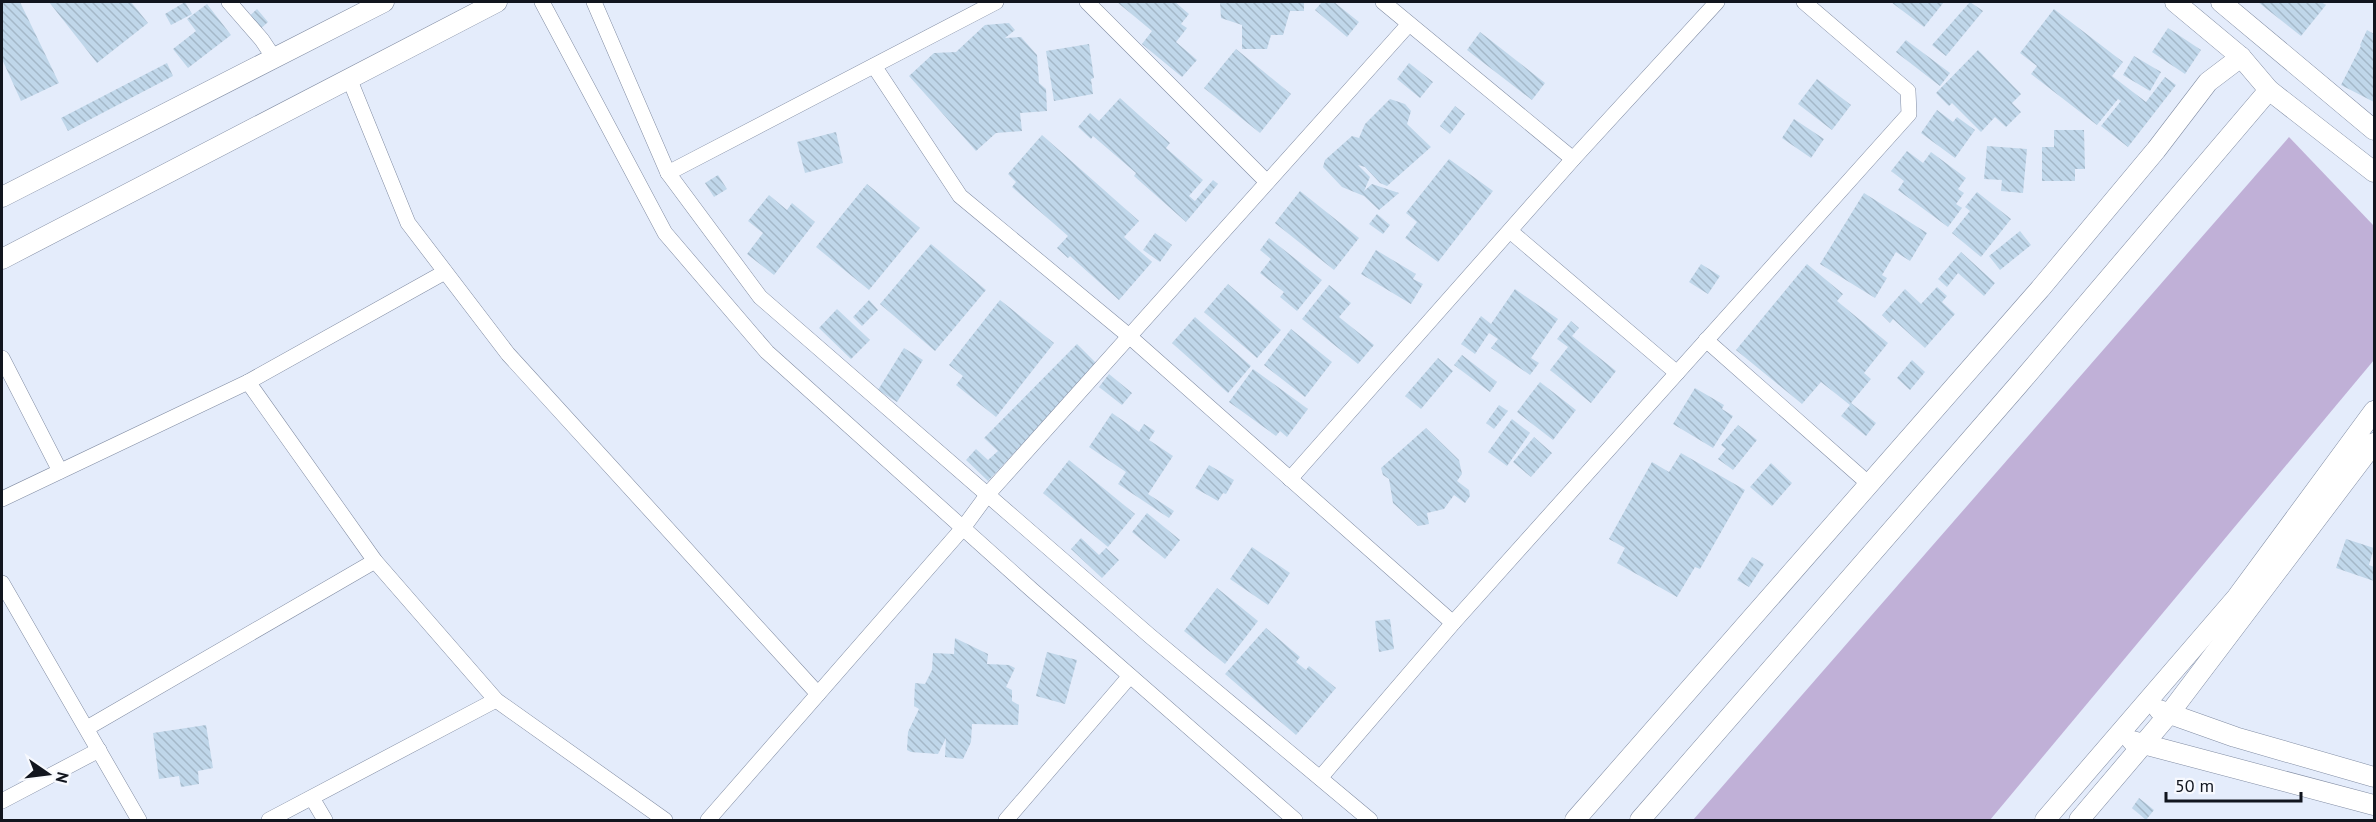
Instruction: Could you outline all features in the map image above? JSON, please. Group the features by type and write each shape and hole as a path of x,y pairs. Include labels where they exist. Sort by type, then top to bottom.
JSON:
{"street":[{"path":"229,2 262,40 274,58"},
{"path":"2,197 384,2"},
{"path":"2,259 497,2"},
{"path":"542,2 665,233 767,352 1295,820"},
{"path":"594,2 668,173 760,297 1150,636 1370,820"},
{"path":"668,173 996,2"},
{"path":"1087,2 1267,182"},
{"path":"1383,2 1573,159"},
{"path":"1290,479 1573,159 1717,2"},
{"path":"1320,778 1453,623 1909,114 1908,91 1804,2"},
{"path":"2175,2 2241,57 2269,90 2374,172"},
{"path":"2221,2 2374,130"},
{"path":"708,820 963,528 988,494 1409,24"},
{"path":"1575,820 2040,289 2156,150 2208,82 2241,57"},
{"path":"874,66 960,196 1129,336 1453,623"},
{"path":"349,78 408,223 445,272 508,354 818,694"},
{"path":"1640,820 2026,376 2269,90"},
{"path":"1510,231 1677,373"},
{"path":"2,499 248,382 445,272"},
{"path":"1707,340 1869,484"},
{"path":"2,358 60,471"},
{"path":"248,382 375,561 496,700 665,820"},
{"path":"2045,820 2237,597 2374,411"},
{"path":"2079,820 2169,714 2374,443"},
{"path":"87,728 375,561"},
{"path":"2,583 87,728 119,789 139,820"},
{"path":"1006,820 1130,676"},
{"path":"269,820 496,700"},
{"path":"2145,705 2235,738 2374,777"},
{"path":"2118,737 2374,805"},
{"path":"2,801 99,750"},
{"path":"312,798 325,820"}],"shaded area":[{"path":"2289,137 2374,226 2374,360 1990,820 1693,820"}],"building":[{"path":"2,2 20,2 59,83 21,101 2,59"},
{"path":"49,2 131,2 148,23 97,63"},
{"path":"185,2 192,14 171,25 165,14"},
{"path":"1117,2 1175,2 1189,14 1181,24 1187,28 1176,42 1197,60 1182,77 1142,44 1152,31"},
{"path":"1220,2 1304,2 1304,11 1290,11 1283,35 1271,35 1267,49 1242,49 1242,25 1221,18"},
{"path":"1322,2 1334,2 1359,22 1347,37 1315,10"},
{"path":"1891,2 1944,2 1924,27"},
{"path":"1970,2 1983,11 1946,56 1932,45"},
{"path":"2258,2 2321,2 2326,5 2301,36"},
{"path":"207,4 231,35 188,68 173,49 196,31 187,19"},
{"path":"257,9 268,22 257,32 246,19"},
{"path":"2054,9 2123,62 2112,76 2146,102 2165,77 2176,85 2128,147 2101,126 2121,101 2118,99 2097,125 2031,74 2037,66 2020,53"},
{"path":"1009,23 1015,30 1005,38 1021,37 1037,55 1039,83 1046,89 1047,111 1020,113 1022,131 996,133 976,151 909,76 934,53 956,52 985,25"},
{"path":"2168,28 2201,50 2185,74 2152,52"},
{"path":"2367,30 2374,34 2374,102 2341,85"},
{"path":"1480,32 1545,83 1532,100 1467,50"},
{"path":"1906,40 1950,73 1940,86 1896,52"},
{"path":"1089,44 1094,78 1091,79 1093,94 1054,101 1046,51"},
{"path":"1236,49 1291,94 1260,133 1204,88"},
{"path":"1978,50 2021,94 2012,103 2021,112 2006,127 1995,117 1981,132 1952,103 1949,106 1936,93"},
{"path":"2134,56 2161,72 2150,91 2123,75"},
{"path":"167,63 173,76 68,131 61,118"},
{"path":"1409,63 1433,82 1420,98 1397,79"},
{"path":"1817,79 1851,105 1832,130 1798,104"},
{"path":"1120,98 1170,143 1166,148 1203,180 1189,196 1195,201 1213,180 1218,184 1186,222 1134,176 1136,173 1093,136 1091,139 1078,127 1090,113 1099,121"},
{"path":"1390,99 1405,104 1411,111 1407,124 1431,147 1387,186 1380,183 1365,167 1358,165 1370,177 1364,191 1372,184 1399,193 1379,210 1364,196 1342,187 1323,167 1325,160 1352,136 1359,138 1365,124"},
{"path":"1455,106 1465,114 1450,134 1440,126"},
{"path":"1937,110 1953,122 1957,117 1975,130 1955,158 1921,133"},
{"path":"1794,119 1824,139 1811,158 1782,138"},
{"path":"2054,130 2084,130 2085,169 2075,169 2075,181 2042,181 2042,147 2054,147"},
{"path":"836,132 843,163 805,173 797,142"},
{"path":"1042,135 1139,221 1124,237 1152,262 1119,300 1070,256 1068,258 1057,248 1068,236 1012,187 1016,182 1008,174"},
{"path":"1987,146 2027,149 2023,193 2001,191 2002,180 1984,179"},
{"path":"1907,151 1923,163 1931,152 1966,178 1958,189 1964,193 1956,204 1962,208 1948,227 1898,190 1904,181 1891,171"},
{"path":"1449,159 1493,191 1438,262 1405,238 1417,222 1406,213"},
{"path":"718,175 727,189 714,197 705,183"},
{"path":"867,184 920,228 869,290 816,247"},
{"path":"1300,191 1359,238 1334,270 1275,223"},
{"path":"1977,192 2011,219 1981,257 1952,233 1970,211 1965,207"},
{"path":"1864,193 1927,233 1910,261 1896,252 1882,275 1887,278 1875,298 1820,264"},
{"path":"769,195 787,210 792,203 815,222 774,275 747,254 763,233 748,221"},
{"path":"1377,214 1390,225 1383,234 1369,224"},
{"path":"2020,231 2031,245 2000,270 1989,256"},
{"path":"1155,233 1172,245 1160,262 1143,250"},
{"path":"1269,238 1322,280 1297,311 1280,297 1284,292 1260,273 1271,259 1260,250"},
{"path":"931,244 986,290 935,351 880,304"},
{"path":"1376,250 1416,274 1413,279 1423,284 1411,304 1361,274"},
{"path":"1961,252 1995,283 1984,296 1958,273 1947,287 1938,279"},
{"path":"1701,264 1720,276 1708,294 1689,282"},
{"path":"1807,264 1843,294 1837,301 1888,343 1864,373 1871,379 1851,403 1876,423 1866,436 1841,416 1850,405 1821,382 1802,404 1736,350"},
{"path":"1228,284 1281,330 1257,358 1204,312"},
{"path":"1329,285 1351,303 1339,317 1374,345 1358,364 1302,319"},
{"path":"1937,287 1947,296 1942,302 1955,314 1925,348 1893,319 1890,323 1882,315 1905,289 1921,304"},
{"path":"1515,289 1558,319 1531,358 1539,363 1530,375 1491,348 1498,339 1489,333 1475,354 1461,344 1481,316 1491,324"},
{"path":"869,300 878,310 862,326 853,317"},
{"path":"1000,300 1054,343 996,417 956,385 963,376 949,365"},
{"path":"837,309 870,340 851,359 819,328"},
{"path":"1195,317 1251,366 1228,393 1172,343"},
{"path":"1571,321 1579,328 1572,336 1616,371 1591,403 1550,370 1568,347 1557,339"},
{"path":"1291,329 1332,362 1305,397 1264,365"},
{"path":"1077,344 1097,364 988,481 966,460 976,449 988,460 998,451 984,438"},
{"path":"904,348 923,360 897,402 878,390"},
{"path":"1462,355 1497,382 1490,392 1454,365"},
{"path":"1438,358 1453,371 1421,409 1405,396"},
{"path":"1912,360 1925,372 1910,390 1897,378"},
{"path":"1253,369 1308,409 1287,437 1280,431 1276,436 1229,402"},
{"path":"1109,374 1132,393 1122,405 1099,387"},
{"path":"1540,382 1576,410 1553,440 1517,412"},
{"path":"1695,388 1724,405 1722,409 1733,416 1713,448 1673,424"},
{"path":"1499,405 1508,411 1494,429 1486,423"},
{"path":"1112,413 1139,432 1144,424 1155,431 1149,440 1173,456 1148,494 1174,511 1169,518 1118,484 1126,472 1089,447"},
{"path":"1512,419 1530,433 1507,466 1488,452"},
{"path":"1738,425 1757,440 1733,470 1718,459 1726,449 1721,445"},
{"path":"1426,428 1459,460 1462,474 1457,481 1469,490 1470,496 1465,503 1454,495 1444,509 1427,513 1429,524 1418,526 1393,503 1389,479 1383,475 1381,468"},
{"path":"1534,437 1552,453 1531,477 1513,462"},
{"path":"1681,453 1745,490 1700,569 1695,567 1677,597 1617,563 1625,548 1609,539 1652,462 1669,472"},
{"path":"1069,460 1135,514 1108,547 1043,493"},
{"path":"1771,463 1792,483 1772,506 1750,487"},
{"path":"1209,465 1234,480 1226,494 1223,493 1218,501 1195,488"},
{"path":"1147,513 1180,540 1165,559 1132,532"},
{"path":"1081,538 1099,555 1106,548 1119,560 1102,578 1071,549"},
{"path":"2346,539 2374,548 2369,565 2374,567 2374,581 2336,568"},
{"path":"1252,547 1290,573 1268,605 1230,579"},
{"path":"1752,557 1764,564 1749,587 1737,580"},
{"path":"1217,588 1258,621 1225,664 1184,631"},
{"path":"1390,619 1394,649 1379,652 1375,621"},
{"path":"1266,628 1300,657 1296,662 1306,670 1309,666 1336,688 1296,735 1225,674"},
{"path":"955,638 988,654 987,664 1009,665 1015,668 1006,687 1012,690 1012,701 1019,705 1018,725 972,724 971,742 963,759 945,757 946,738 938,754 911,752 907,750 908,732 919,709 914,706 915,683 925,684 932,670 933,653 954,654"},
{"path":"1047,652 1077,660 1065,704 1036,696"},
{"path":"206,725 213,768 198,771 199,784 181,787 179,776 159,779 153,733"},
{"path":"2139,798 2154,810 2146,820 2132,808"}]}
